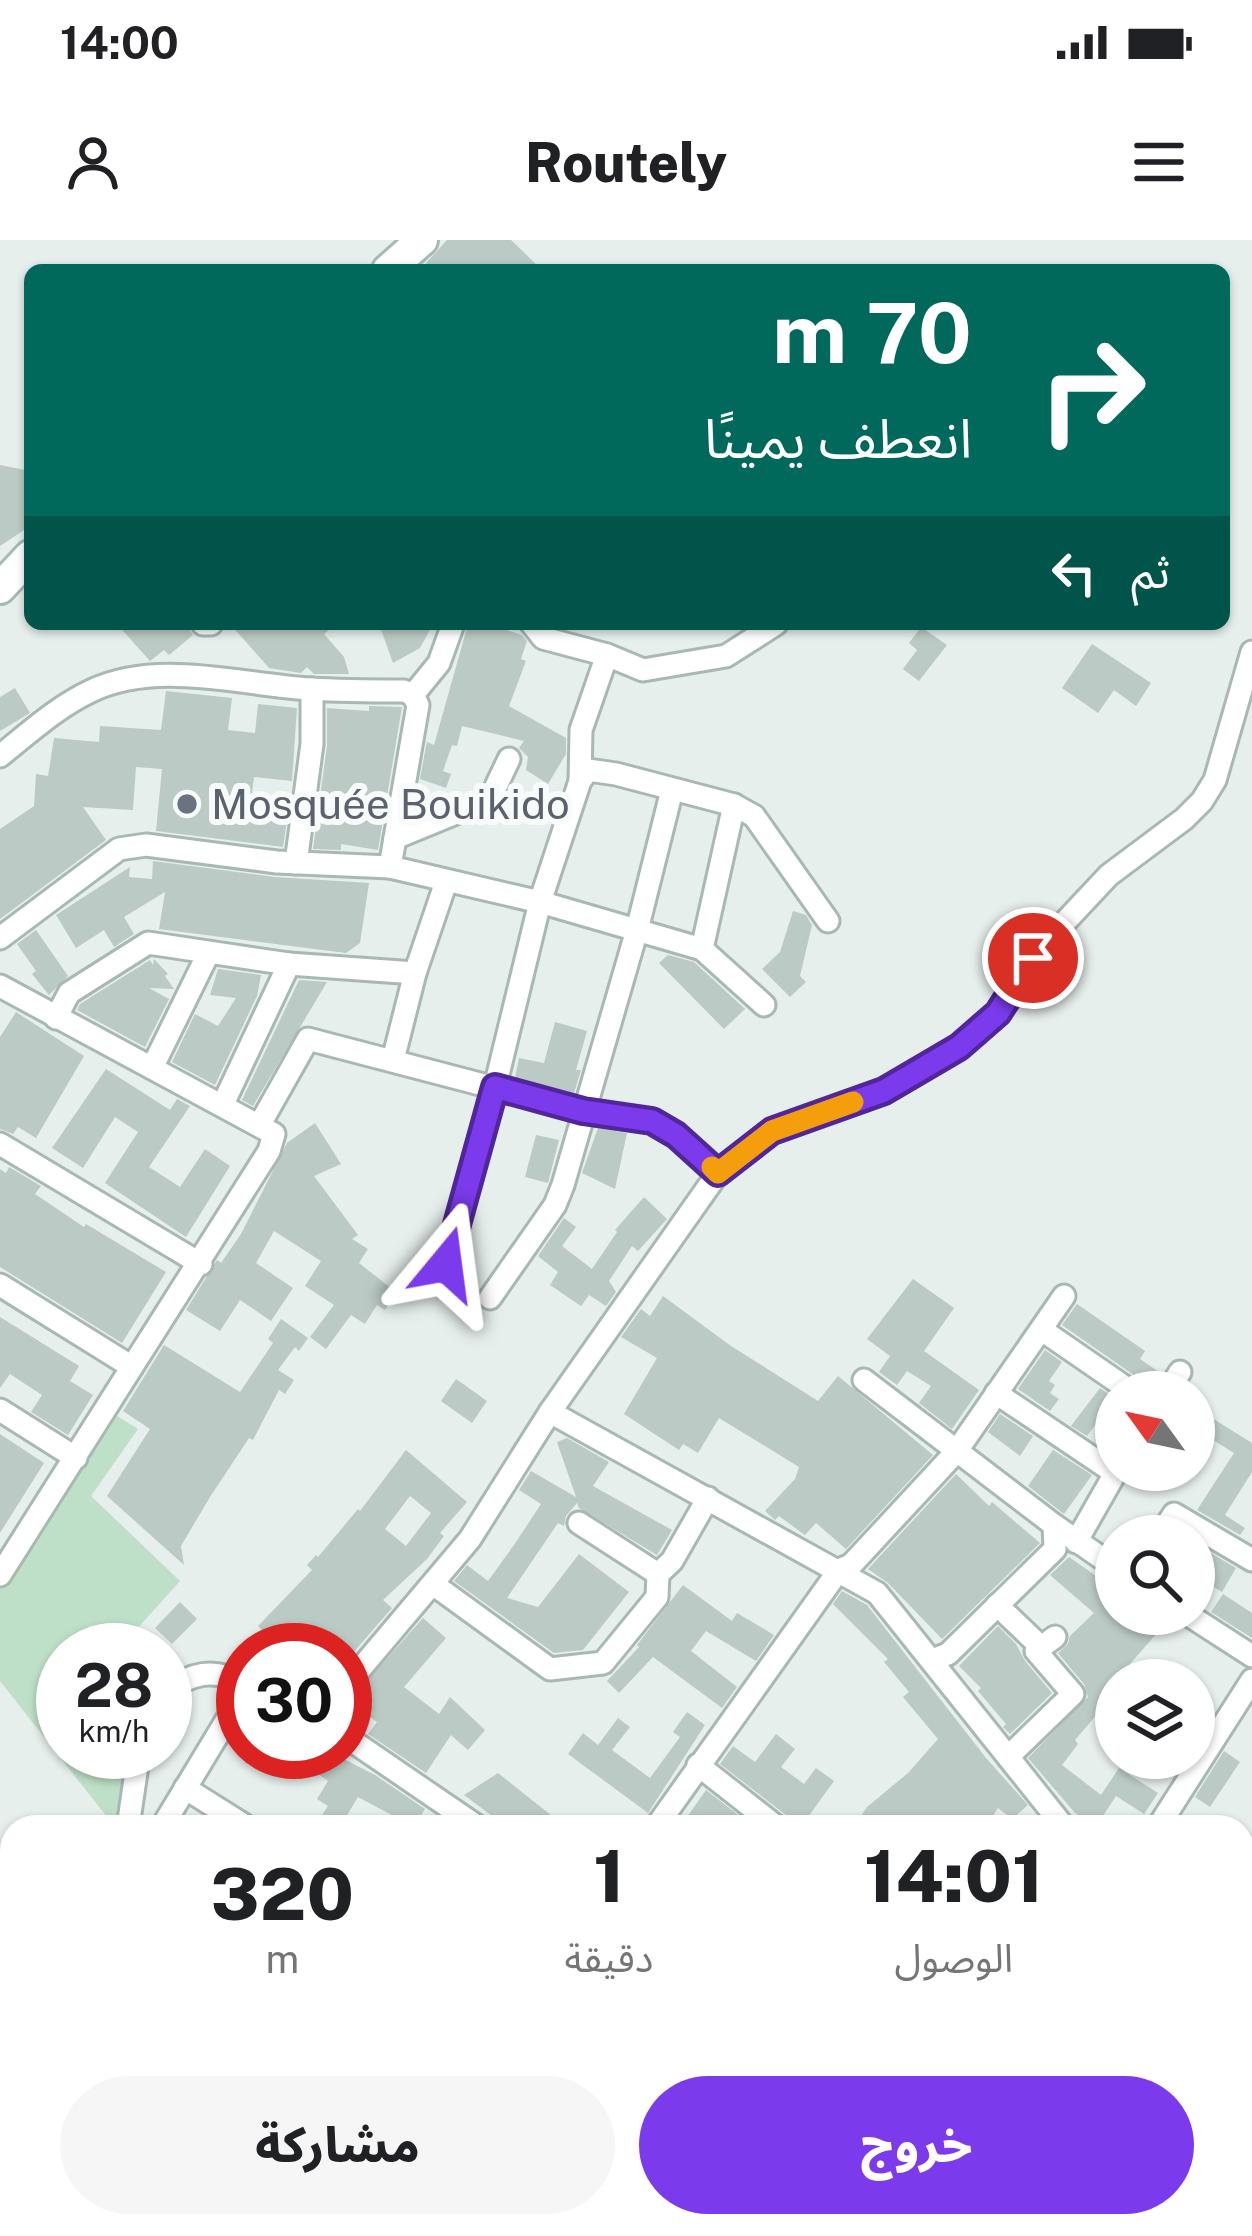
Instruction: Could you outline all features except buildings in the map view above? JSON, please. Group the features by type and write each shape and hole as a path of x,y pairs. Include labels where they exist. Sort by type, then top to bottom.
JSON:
{"street":[{"path":"395,264 422,240"},
{"path":"0,588 24,562"},
{"path":"412,695 439,664 451,630"},
{"path":"544,630 643,670 726,656 767,630"},
{"path":"372,1656 470,1539 550,1412 718,1173 772,1131 884,1091 959,1047 998,1013 1048,940 1108,875 1184,819 1210,792 1252,652"},
{"path":"446,1264 540,902 580,781 580,730 607,655"},
{"path":"0,756 61,708 94,689 130,678 185,677 312,689 404,691 418,705 390,867"},
{"path":"296,863 312,743 312,689"},
{"path":"395,838 490,799 508,759"},
{"path":"580,781 593,769 734,805 758,820 828,921"},
{"path":"490,1298 556,1205 637,930 672,790"},
{"path":"702,949 734,805"},
{"path":"0,938 119,849 146,844 296,863 390,867 540,902 702,949 764,1005"},
{"path":"393,1060 415,973 446,882"},
{"path":"56,1018 69,993 148,943 289,964 415,973"},
{"path":"152,1068 208,954"},
{"path":"223,1104 289,964"},
{"path":"0,1575 201,1264 274,1134 2,992"},
{"path":"260,1124 308,1039 583,1111 652,1121 676,1135 718,1173"},
{"path":"0,1144 201,1264"},
{"path":"0,1285 132,1367"},
{"path":"664,1815 838,1570 851,1565 956,1452 1064,1296"},
{"path":"1042,1330 1102,1371"},
{"path":"865,1379 1095,1554"},
{"path":"996,1393 1095,1458"},
{"path":"0,1410 76,1458"},
{"path":"550,1412 877,1593 1055,1815"},
{"path":"1076,1542 1105,1491"},
{"path":"433,1584 540,1663 562,1670 596,1666 611,1658 657,1597 658,1574 673,1561 708,1498"},
{"path":"579,1523 658,1574"},
{"path":"932,1660 948,1654 1055,1549 1054,1526"},
{"path":"1215,1538 1252,1560"},
{"path":"997,1605 1048,1642 1036,1651 1073,1694 1009,1757"},
{"path":"1215,1632 1252,1656"},
{"path":"1166,1815 1252,1680"},
{"path":"169,1815 216,1737"},
{"path":"372,1754 460,1815"},
{"path":"698,1765 762,1815"},
{"path":"130,1815 135,1779"},
{"path":"185,1788 229,1815"}],"green space":[{"path":"114,1414 138,1429 91,1496 180,1581 142,1623 36,1623 36,1727 0,1681 0,1584"},
{"path":"77,1779 125,1779 118,1815 106,1815"}],"slow traffic":[{"path":"712,1167 718,1173 772,1131 853,1102"}],"place":[{"name":"Mosquée Bouikido","path":"187,804"}],"route":[{"path":"446,1264 495,1087 583,1111 652,1121 676,1135 718,1173 772,1131 884,1091 959,1047 998,1013 1033,958"}]}
